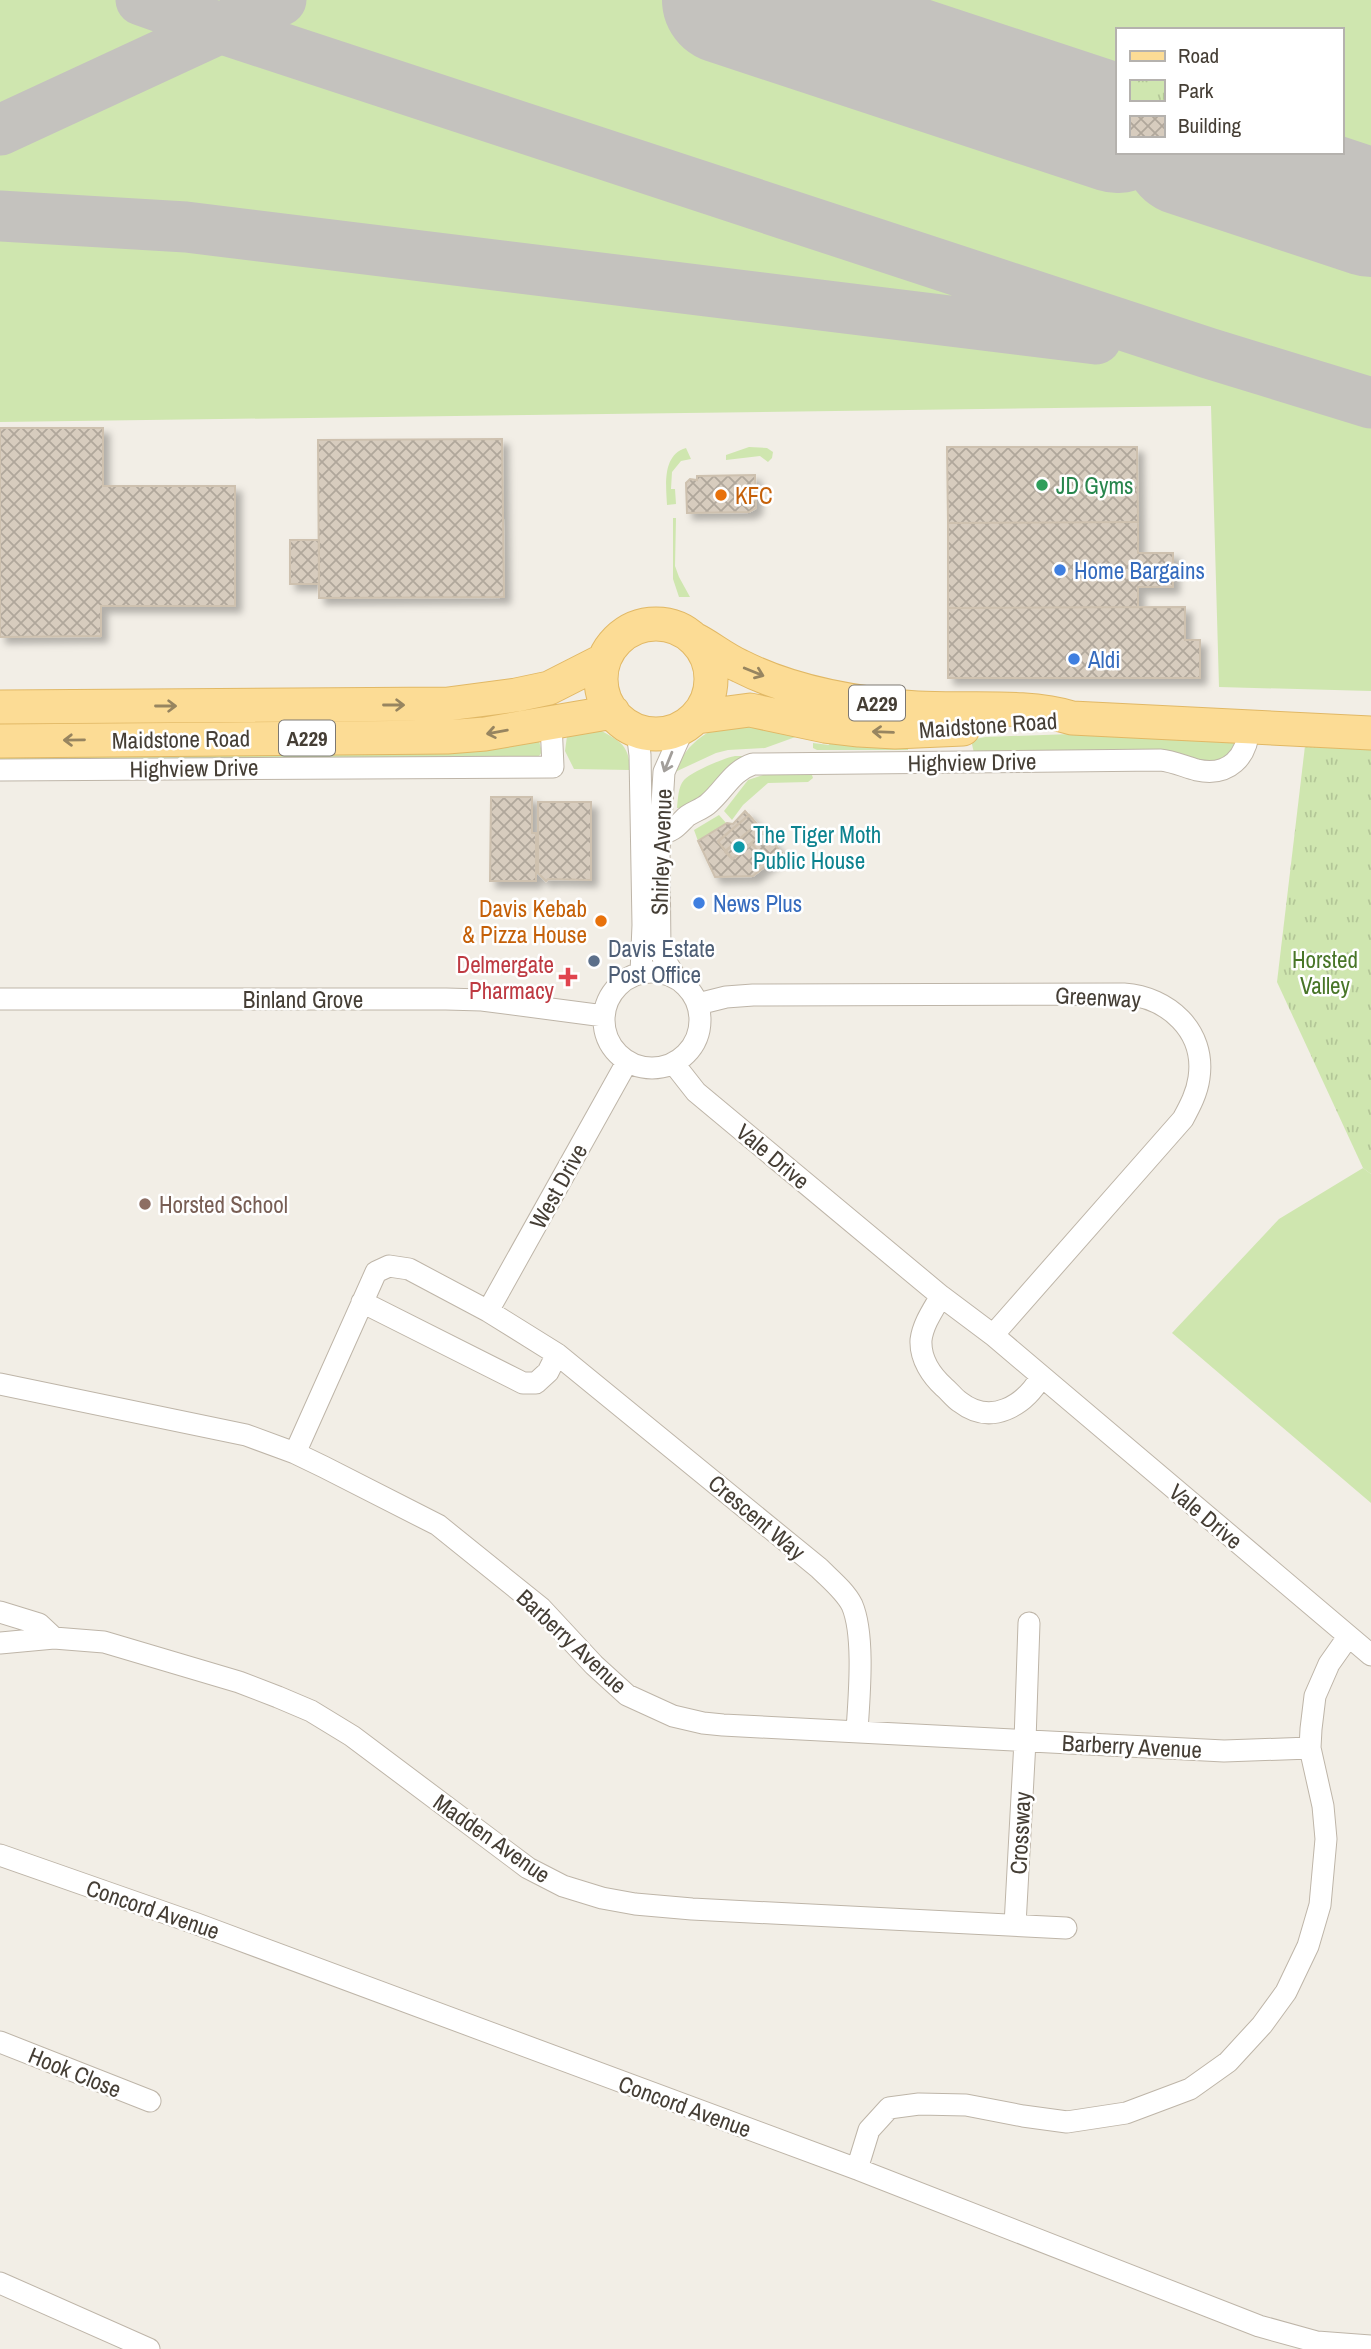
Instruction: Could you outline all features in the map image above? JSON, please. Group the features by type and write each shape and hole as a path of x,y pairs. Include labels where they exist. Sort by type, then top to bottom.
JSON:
{"main road":[{"name":"A229","path":"604,660 620,638 643,626 672,627 694,639"},
{"name":"Maidstone Road","path":"694,639 754,673 844,698 916,708 1049,711 1072,718 1371,733"},
{"path":"691,721 707,703 711,681 708,661 694,639"},
{"name":"Maidstone Road","path":"0,708 448,704 549,688 604,660"},
{"path":"604,660 602,692 622,720"},
{"name":"Maidstone Road","path":"691,721 734,711 757,710 825,726 882,732 1049,726 1072,718"},
{"name":"A229","path":"622,720 660,733 691,721"},
{"name":"Maidstone Road","path":"0,741 447,737 551,723 622,720"}],"street":[{"name":"Shirley Avenue","path":"622,720 638,739 643,925 641,973"},
{"name":"Shirley Avenue","path":"691,721 665,767 660,823 660,951 676,978 687,986 698,1004"},
{"name":"Highview Drive","path":"0,770 553,767 551,723"},
{"name":"Highview Drive","path":"660,823 676,813 687,817 707,806 736,772 753,764 1160,760 1210,771 1227,767 1237,760 1246,748 1249,728"},
{"path":"676,978 660,972 641,973 616,988 608,1001 604,1016 607,1037 612,1047 627,1062 646,1069 674,1064 684,1057 698,1038 701,1027 698,1004"},
{"name":"Greenway","path":"698,1004 717,998 753,995 1124,994 1160,1003 1180,1018 1195,1042 1200,1069 1196,1092 1183,1119 993,1335"},
{"name":"Binland Grove","path":"0,999 482,1000 604,1016"},
{"name":"West Drive","path":"488,1311 627,1062"},
{"name":"Vale Drive","path":"674,1064 696,1092 941,1296 993,1335 1371,1655"},
{"name":"Crescent Way","path":"295,1453 376,1272 389,1266 409,1269 488,1311 557,1354 767,1525 838,1587 851,1604 859,1629 857,1731"},
{"path":"941,1296 927,1320 921,1342 931,1376 961,1404 982,1412 1000,1413 1025,1399 1041,1377"},
{"path":"362,1302 523,1382 536,1383 548,1372 557,1354"},
{"name":"Barberry Avenue","path":"0,1384 246,1435 295,1453 388,1498 438,1525 541,1608 594,1665 627,1695 673,1716 703,1723 1025,1741 1245,1752 1310,1748"},
{"name":"Madden Avenue","path":"0,1612 40,1624 54,1638 104,1642 239,1682 312,1711 352,1737 528,1868 563,1886 602,1898 692,1909 1066,1928"},
{"name":"Crossway","path":"1015,1925 1029,1623"},
{"path":"856,2169 869,2130 889,2108 919,2104 966,2105 1067,2122 1126,2113 1190,2089 1228,2062 1262,2025 1286,1992 1308,1945 1320,1905 1326,1852 1325,1822 1310,1748 1315,1696 1329,1664 1348,1637"},
{"path":"0,1643 54,1638"},
{"name":"Concord Avenue","path":"0,1855 197,1924 856,2169 1259,2326 1317,2342 1371,2346"},
{"name":"Hook Close","path":"0,2042 149,2101"},
{"path":"0,2283 149,2349"}],"green space":[{"path":"0,0 1371,0 1371,691 1219,687 1211,406 0,422"},
{"path":"749,447 767,448 773,452 772,458 768,462 760,456 726,460 726,455"},
{"path":"686,448 691,459 681,461 672,472 671,489 675,489 676,504 667,505 666,480 669,464 678,452"},
{"path":"673,518 676,518 675,566 690,597 679,597 673,579"},
{"path":"725,723 801,735 765,748 716,753 675,772 695,742"},
{"path":"600,730 626,750 630,770 574,769 565,751 567,736"},
{"path":"1071,734 1234,743 1236,746 1224,762 974,753 971,740 985,737"},
{"path":"831,737 908,750 813,748 813,743 829,745"},
{"path":"539,741 542,752 539,756 527,758 0,760 0,751"},
{"name":"Horsted Valley","path":"1305,746 1371,750 1371,1174 1363,1168 1277,982"},
{"path":"735,756 774,756 734,762 708,792 677,808 679,790 684,780 693,773"},
{"path":"763,775 812,775 813,778 808,782 768,783 743,805 732,820 724,811 748,780"},
{"path":"719,815 727,824 698,841 694,830"},
{"path":"1363,1168 1371,1174 1371,1503 1172,1333 1279,1219"}],"building":[{"path":"0,428 103,428 103,486 235,486 235,606 101,606 101,636 0,637"},
{"path":"502,439 504,597 319,598 318,440"},
{"name":"JD Gyms","path":"947,447 1137,447 1138,522 948,523"},
{"name":"KFC","path":"755,475 756,508 749,512 687,513 686,483 690,479 697,480 697,476"},
{"name":"Home Bargains","path":"1138,522 1138,553 1173,553 1173,587 1138,587 1138,607 948,608 948,523"},
{"path":"290,540 319,540 319,584 290,584"},
{"name":"Aldi","path":"1185,607 1185,640 1200,640 1200,678 948,678 948,608"},
{"path":"491,797 532,797 532,833 536,833 536,881 490,881"},
{"path":"538,802 591,802 591,880 546,881 538,873"},
{"name":"The Tiger Moth Public House","path":"745,811 782,853 753,876 715,877 698,841 727,823 733,824"},
{"path":"749,815 782,853 769,864 752,844 733,859 718,842"},
{"path":"749,815 757,824 725,851 718,841"},
{"path":"757,824 764,832 732,859 725,852"}],"taxiway":[{"path":"141,0 1208,353 1371,403"},
{"path":"0,130 281,0"},
{"path":"0,216 186,227 1096,339"}],"runway":[{"path":"726,0 1116,129"},
{"path":"1193,154 1371,213"}],"place":[{"name":"JD Gyms","path":"1042,485"},
{"name":"KFC","path":"721,495"},
{"name":"Home Bargains","path":"1060,570"},
{"name":"Aldi","path":"1074,659"},
{"name":"The Tiger Moth Public House","path":"739,847"},
{"name":"News Plus","path":"699,903"},
{"name":"Davis Kebab & Pizza House","path":"601,921"},
{"name":"Davis Estate Post Office","path":"594,961"},
{"name":"Delmergate Pharmacy","path":"568,977"},
{"name":"Horsted School","path":"145,1204"}]}
